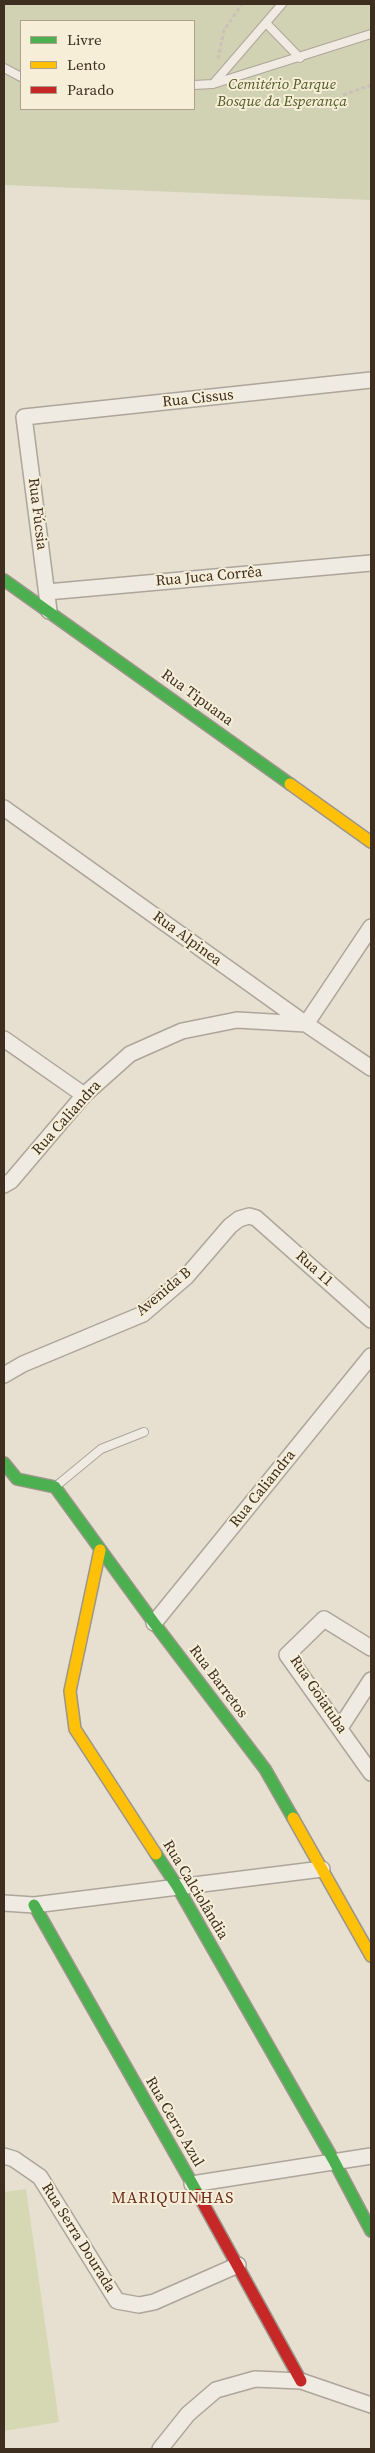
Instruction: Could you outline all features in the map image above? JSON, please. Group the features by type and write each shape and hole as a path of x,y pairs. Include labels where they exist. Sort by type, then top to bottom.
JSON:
{"street":[{"name":"Rua Cissus","path":"24,417 371,380"},
{"name":"Rua Fúcsia","path":"24,417 49,611"},
{"name":"Rua Juca Corrêa","path":"46,592 371,563"},
{"name":"Rua Tipuana","path":"4,580 371,842"},
{"name":"Rua Alpinea","path":"4,808 306,1024 371,1068"},
{"path":"306,1024 371,927"},
{"name":"Rua Caliandra","path":"4,1186 11,1181 84,1095 130,1054 182,1031 237,1020 306,1024"},
{"path":"4,1039 84,1095"},
{"name":"Avenida B","path":"4,1375 23,1364 143,1314 186,1277 230,1226 239,1219 249,1216 256,1218"},
{"name":"Rua 11","path":"256,1218 371,1320"},
{"name":"Rua Caliandra","path":"154,1623 371,1356"},
{"path":"4,1463 18,1479 55,1487"},
{"name":"Rua Barretos","path":"55,1487 154,1623 265,1769 371,1956"},
{"name":"Rua Calciolândia","path":"100,1550 70,1691 75,1729 176,1886 334,2161 371,2231"},
{"name":"Rua Goiatuba","path":"371,1648 324,1619 287,1655 371,1773"},
{"path":"340,1728 371,1680"},
{"path":"4,1902 34,1905 322,1869"},
{"name":"Rua Cerro Azul","path":"34,1905 238,2265 301,2381"},
{"name":"Rua Serra Dourada","path":"4,2156 14,2159 40,2177 118,2301 138,2305 154,2302 238,2265"},
{"path":"192,2184 371,2156"},
{"path":"160,2449 188,2414 216,2390 255,2379 301,2381 371,2405"}],"lane":[{"path":"213,84 282,4"},
{"path":"266,23 300,58"},
{"path":"195,85 213,84 371,34"},
{"path":"4,68 20,76"},
{"path":"55,1487 101,1449 144,1432"}],"path":[{"path":"213,84 224,30 242,4"},
{"path":"343,95 371,85"}],"green space":[{"name":"Cemitério Parque Bosque da Esperança","path":"4,4 371,4 371,200 4,185"},
{"path":"26,2189 59,2422 4,2431 4,2192"}],"traffic: fast":[{"path":"4,580 290,784"},
{"path":"4,1463 17,1479 55,1487 154,1623 265,1769 293,1818"},
{"path":"156,1854 177,1886 334,2161 371,2231"},
{"path":"34,1905 198,2194"}],"traffic: slow":[{"path":"290,784 371,842"},
{"path":"100,1550 70,1691 75,1729 156,1854"},
{"path":"293,1818 371,1956"}],"traffic: jam":[{"path":"198,2194 301,2381"}],"district":[{"name":"MARIQUINHAS","path":"173,2199"}]}
